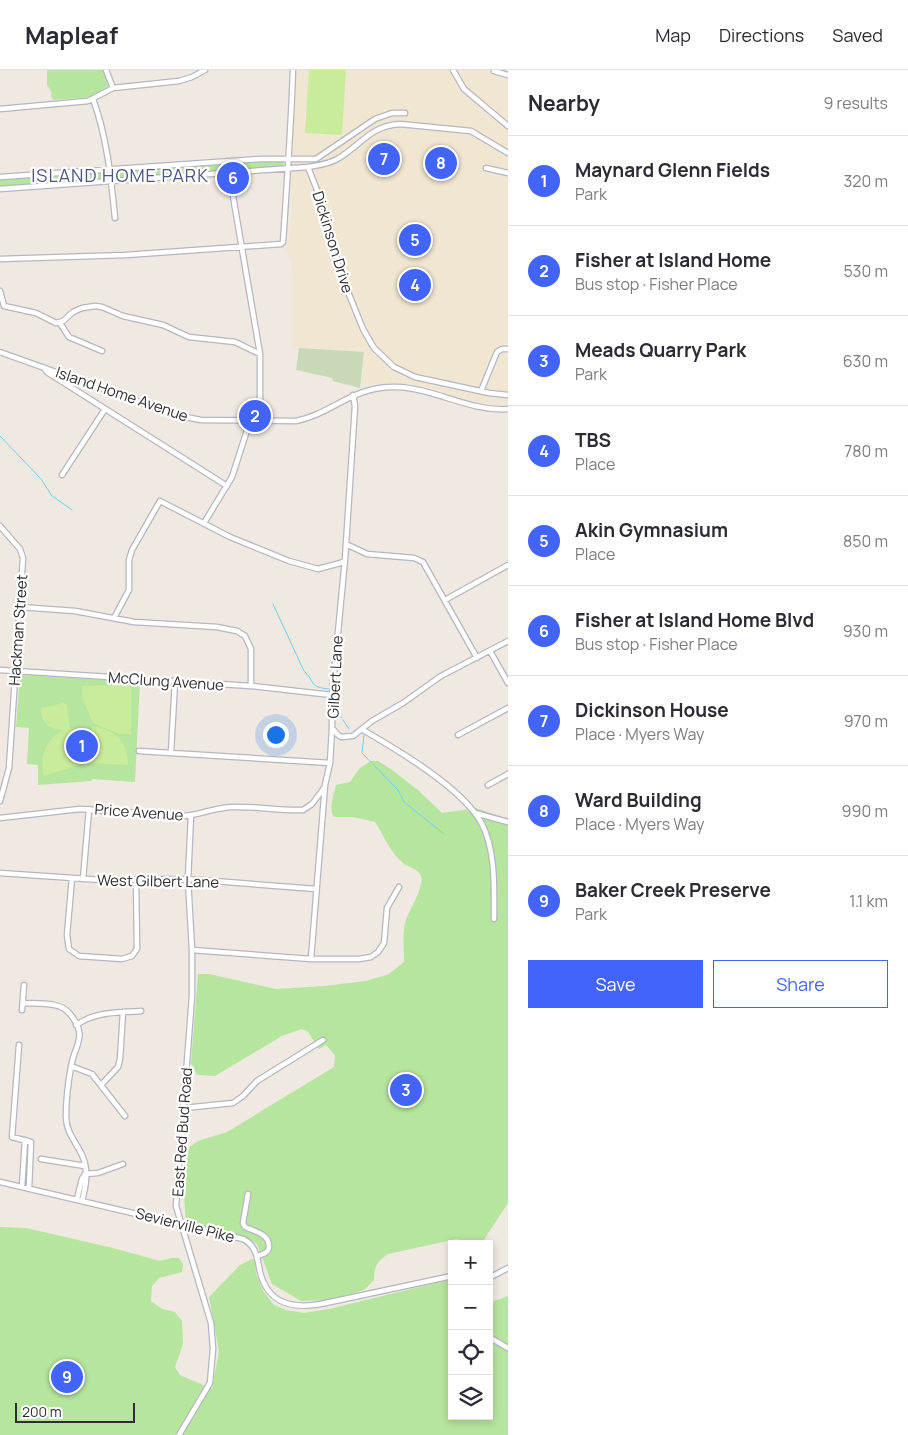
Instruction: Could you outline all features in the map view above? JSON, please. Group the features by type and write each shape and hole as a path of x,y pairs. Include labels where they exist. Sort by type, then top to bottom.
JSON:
{"street":[{"path":"106,70 113,88"},
{"path":"0,109 88,101 113,88 182,80 206,70"},
{"path":"0,259 92,257 280,245 283,242 293,70"},
{"path":"453,70 464,89 508,126"},
{"path":"494,71 508,75"},
{"path":"93,99 100,118 110,169 115,218"},
{"path":"0,177 227,161 288,158 316,159 375,119 392,113 405,113"},
{"path":"0,189 308,167 329,163 339,158 376,130 400,124 471,131 508,153"},
{"path":"316,159 318,165"},
{"path":"227,161 260,354 260,421"},
{"name":"Dickinson Drive","path":"308,167 326,213 340,272 363,329 374,348 394,367 415,378 481,391 508,394"},
{"path":"486,168 508,173"},
{"path":"0,291 4,306 31,311 52,322 60,323 77,310 96,306 123,316 162,325 189,337 235,342 260,354"},
{"path":"60,323 69,337 102,351"},
{"path":"481,391 497,352 502,349 508,349"},
{"name":"Island Home Avenue","path":"0,352 184,418 197,420 290,422 302,420 353,395 371,389 384,388 410,388 435,393 481,407 508,409"},
{"path":"43,367 47,372 227,486"},
{"name":"Gilbert Lane","path":"311,959 325,785 330,763 332,695 356,406 353,395"},
{"path":"62,475 105,409"},
{"path":"204,523 232,477 250,421"},
{"path":"114,618 129,590 129,560 132,550 160,501 246,545 314,569 321,569 344,562"},
{"name":"Hackman Street","path":"0,526 24,558 9,768 0,801"},
{"path":"346,544 374,556 406,557 419,559 423,562 477,658"},
{"path":"445,600 508,565"},
{"path":"20,607 75,611 152,623 237,630 248,640 252,649 251,686"},
{"path":"332,728 337,734 346,738 352,736 441,676 508,641"},
{"path":"490,651 508,683"},
{"name":"McClung Avenue","path":"0,670 251,686 332,695"},
{"path":"171,752 175,681"},
{"path":"458,735 508,708"},
{"path":"363,730 459,794 475,813 483,825 489,845 494,877 494,919"},
{"path":"139,751 330,763"},
{"path":"488,785 508,774"},
{"name":"Price Avenue","path":"0,818 89,809 191,816 210,810 233,807 303,810 316,800 325,785"},
{"path":"83,879 89,809"},
{"path":"475,813 508,822"},
{"name":"East Red Bud Road","path":"179,1435 210,1383 213,1349 211,1323 180,1224 176,1200 192,996 192,950 188,879 191,816"},
{"name":"West Gilbert Lane","path":"0,873 83,879 188,879 316,889"},
{"path":"72,878 67,936 69,949 79,956 122,960 132,956 137,949 136,879"},
{"path":"192,950 311,959 366,958 378,952 384,943 387,908 398,887"},
{"path":"22,1010 24,985"},
{"path":"23,1003 62,1007 71,1014 79,1030 79,1044 71,1066 66,1118 67,1126 83,1157 85,1166 79,1200"},
{"path":"76,1025 101,1013 141,1011"},
{"path":"101,1085 118,1067 123,1012"},
{"path":"184,1108 232,1103 243,1096 257,1081 323,1040"},
{"path":"19,1045 12,1137 31,1142 28,1188"},
{"path":"71,1066 92,1074 125,1116"},
{"path":"22,1187 25,1140"},
{"path":"42,1159 85,1166"},
{"path":"85,1174 98,1173 123,1164"},
{"name":"Sevierville Pike","path":"0,1182 243,1239 250,1243 258,1256 261,1274 269,1290 280,1301 296,1306 321,1304 448,1277"},
{"path":"248,1194 243,1224 245,1227 262,1234 267,1239 269,1245 265,1254 258,1256"},
{"path":"493,1276 508,1268"},
{"path":"493,1339 508,1348"}],"shaded area":[{"path":"297,70 508,70 508,404 482,404 411,383 361,384 364,352 291,347 293,341 293,283 291,261 286,248 288,246 292,205 290,172"}],"green space":[{"path":"47,70 103,70 108,86 92,97 52,100 52,93 47,85"},
{"path":"309,70 346,70 342,135 305,133"},
{"path":"281,160 284,163 282,167 233,171 230,167 234,163"},
{"path":"221,164 224,171 115,179 113,171"},
{"path":"108,172 109,179 0,187 0,179"},
{"path":"299,348 364,352 360,388 333,381 332,378 296,370"},
{"path":"20,675 140,682 135,782 92,779 91,781 38,785 38,765 27,764 29,728 16,727"},
{"path":"127,685 131,688 131,734 119,734 93,723 82,697 82,686"},
{"path":"64,703 67,705 70,728 72,728 79,763 78,765 44,776 42,762 45,750 52,739 63,730 50,727 44,721 41,708"},
{"path":"91,728 108,730 119,738 126,750 128,765 90,763"},
{"path":"371,761 378,761 418,790 442,813 476,808 508,819 508,1203 484,1240 448,1240 388,1254 379,1262 374,1280 364,1290 334,1300 301,1301 272,1284 257,1244 245,1237 186,1222 184,1196 188,1148 198,1141 227,1132 334,1067 335,1055 326,1045 319,1049 308,1032 302,1029 282,1036 215,1076 197,1075 191,1063 198,974 209,974 276,989 366,981 389,974 404,962 405,924 419,892 421,876 418,871 403,863 394,854 375,822 353,817 334,817 332,813 332,801 336,785 350,782 360,768"},
{"path":"0,1227 26,1228 160,1261 179,1258 183,1264 182,1272 159,1278 152,1286 151,1301 162,1309 175,1312 182,1321 183,1344 175,1367 180,1375 212,1389 219,1351 209,1297 240,1265 252,1259 255,1260 256,1273 263,1291 274,1305 286,1310 304,1313 329,1309 448,1280 448,1420 493,1420 493,1302 508,1296 508,1435 0,1435"}],"waterway":[{"path":"0,436 41,479 52,496 72,510"},
{"path":"273,604 304,671 315,685 329,689"},
{"path":"335,708 336,690"},
{"path":"335,713 338,712 342,718"},
{"path":"343,720 349,729"},
{"path":"364,735 362,753 398,790 404,802 444,834"}],"place":[{"name":"Dickinson House","path":"384,159"},
{"name":"Ward Building","path":"441,163"},
{"name":"Fisher at Island Home Blvd","path":"233,178"},
{"name":"Akin Gymnasium","path":"415,240"},
{"name":"TBS","path":"415,285"},
{"name":"Fisher at Island Home","path":"255,416"},
{"name":"Maynard Glenn Fields","path":"82,746"},
{"name":"Meads Quarry Park","path":"406,1090"},
{"name":"Baker Creek Preserve","path":"67,1377"}],"district":[{"name":"ISLAND HOME PARK","path":"120,175"}]}
